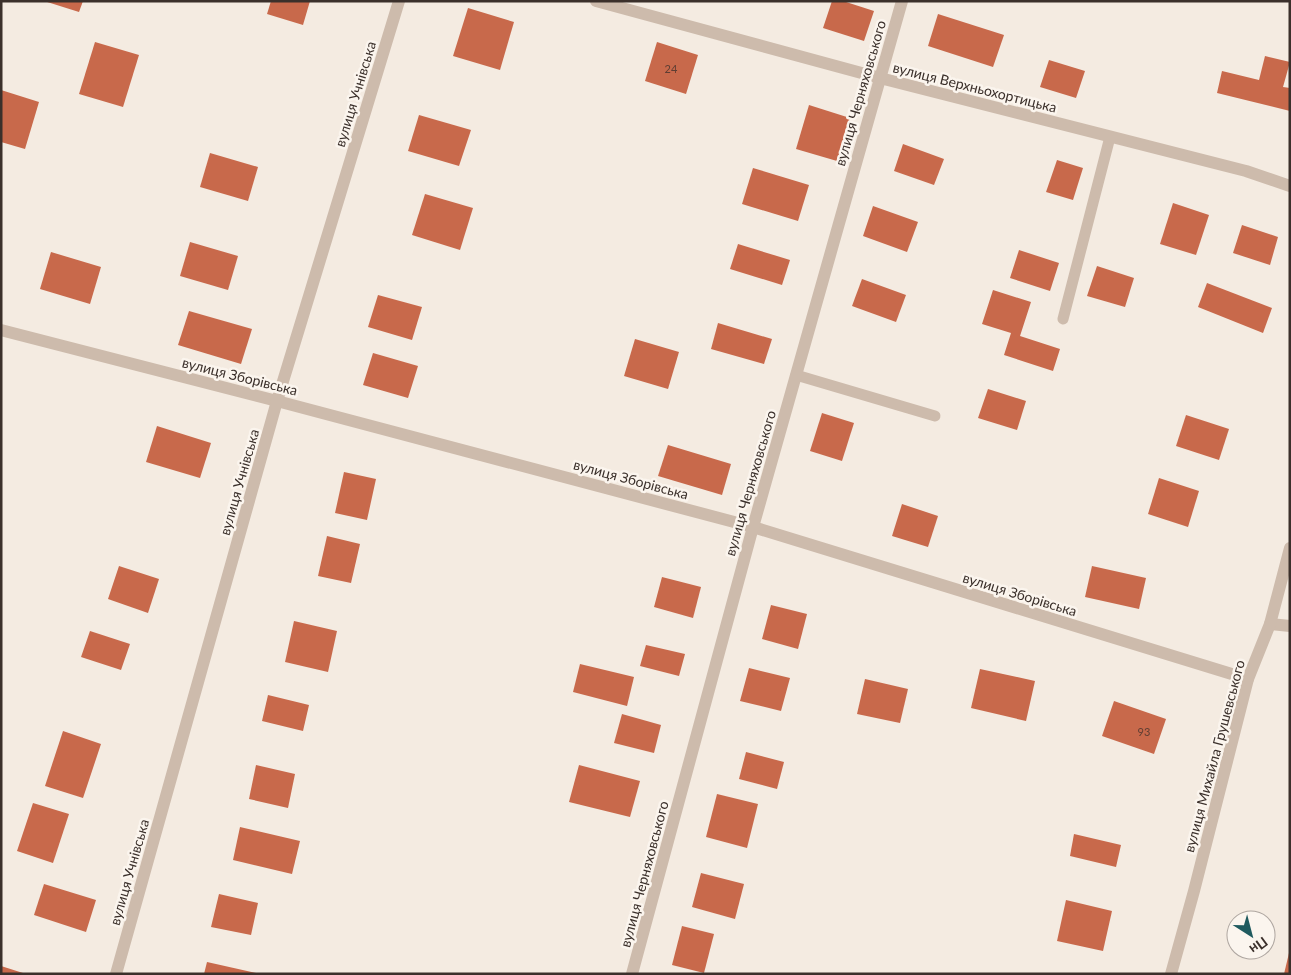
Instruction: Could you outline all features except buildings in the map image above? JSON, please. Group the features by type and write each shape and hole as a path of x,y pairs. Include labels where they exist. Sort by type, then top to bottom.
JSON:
{"street":[{"name":"вулиця Учнівська","path":"116,974 278,400 399,1"},
{"name":"вулиця Верхньохортицька","path":"596,1 880,78 1246,171 1290,186"},
{"name":"вулиця Черняховського","path":"632,974 753,527 902,1"},
{"name":"вулиця Зборівська","path":"1,330 278,400 753,527 1248,679"},
{"name":"вулиця Михайла Грушевського","path":"1171,974 1248,679 1270,624 1290,548"},
{"path":"1270,624 1290,626"}],"lane":[{"path":"1063,319 1110,136"},
{"path":"796,375 935,416"}]}
